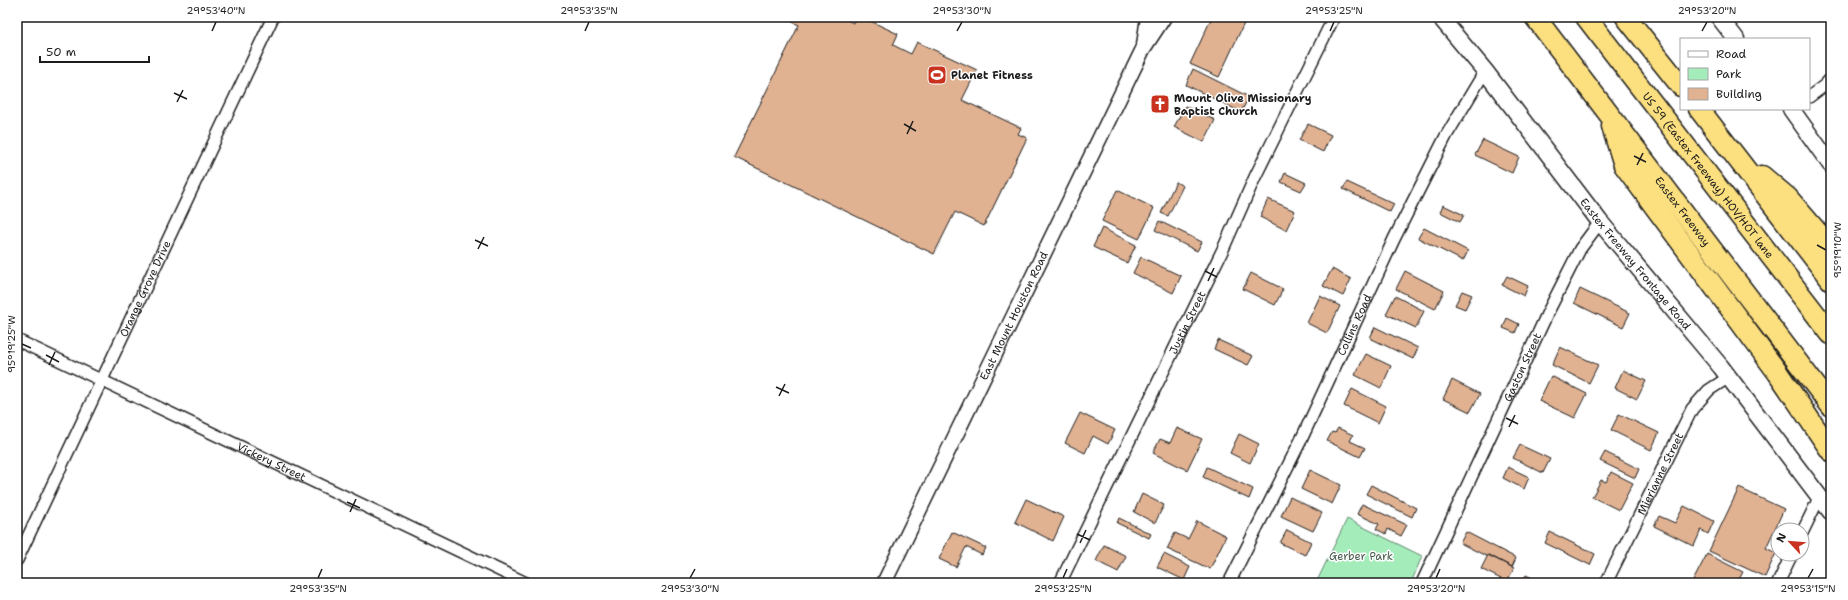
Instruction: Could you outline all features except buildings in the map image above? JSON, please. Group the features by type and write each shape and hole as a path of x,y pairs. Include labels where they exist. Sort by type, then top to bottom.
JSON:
{"highway":[{"name":"Eastex Freeway","path":"1535,17 1831,406"},
{"name":"US 59 (Eastex Freeway) HOV/HOT lane","path":"1586,17 1831,334"},
{"path":"1626,17 1680,85"},
{"path":"1700,110 1831,280"},
{"path":"1608,113 1624,165 1778,373 1831,451"},
{"path":"1732,150 1788,198 1831,248"}],"main road":[{"name":"Eastex Freeway Frontage Road","path":"1440,17 1485,71 1600,222 1729,377 1831,512"},
{"path":"1719,17 1735,38"},
{"path":"1793,110 1831,165"}],"street":[{"name":"Orange Grove Drive","path":"17,560 274,17"},
{"name":"East Mount Houston Road","path":"1143,49 1148,17"},
{"name":"East Mount Houston Road","path":"884,583 1143,49 1164,17"},
{"name":"Justin Street","path":"1060,583 1224,247 1255,177 1334,17"},
{"name":"Collins Road","path":"1229,583 1301,440 1415,198 1446,136 1485,71"},
{"path":"1810,96 1825,85 1831,78"},
{"name":"Gaston Street","path":"1422,583 1548,312 1580,249 1600,222"},
{"name":"Vickery Street","path":"17,340 526,583"},
{"name":"Mierianne Street","path":"1606,583 1692,409 1709,390 1729,377"},
{"path":"1808,522 1820,496"},
{"path":"1778,583 1788,562"}],"green space":[{"name":"Gerber Park","path":"1347,519 1422,556 1411,583 1316,583"}],"place":[{"name":"Planet Fitness","path":"937,75"},
{"name":"Mount Olive Missionary Baptist Church","path":"1160,104"}]}
